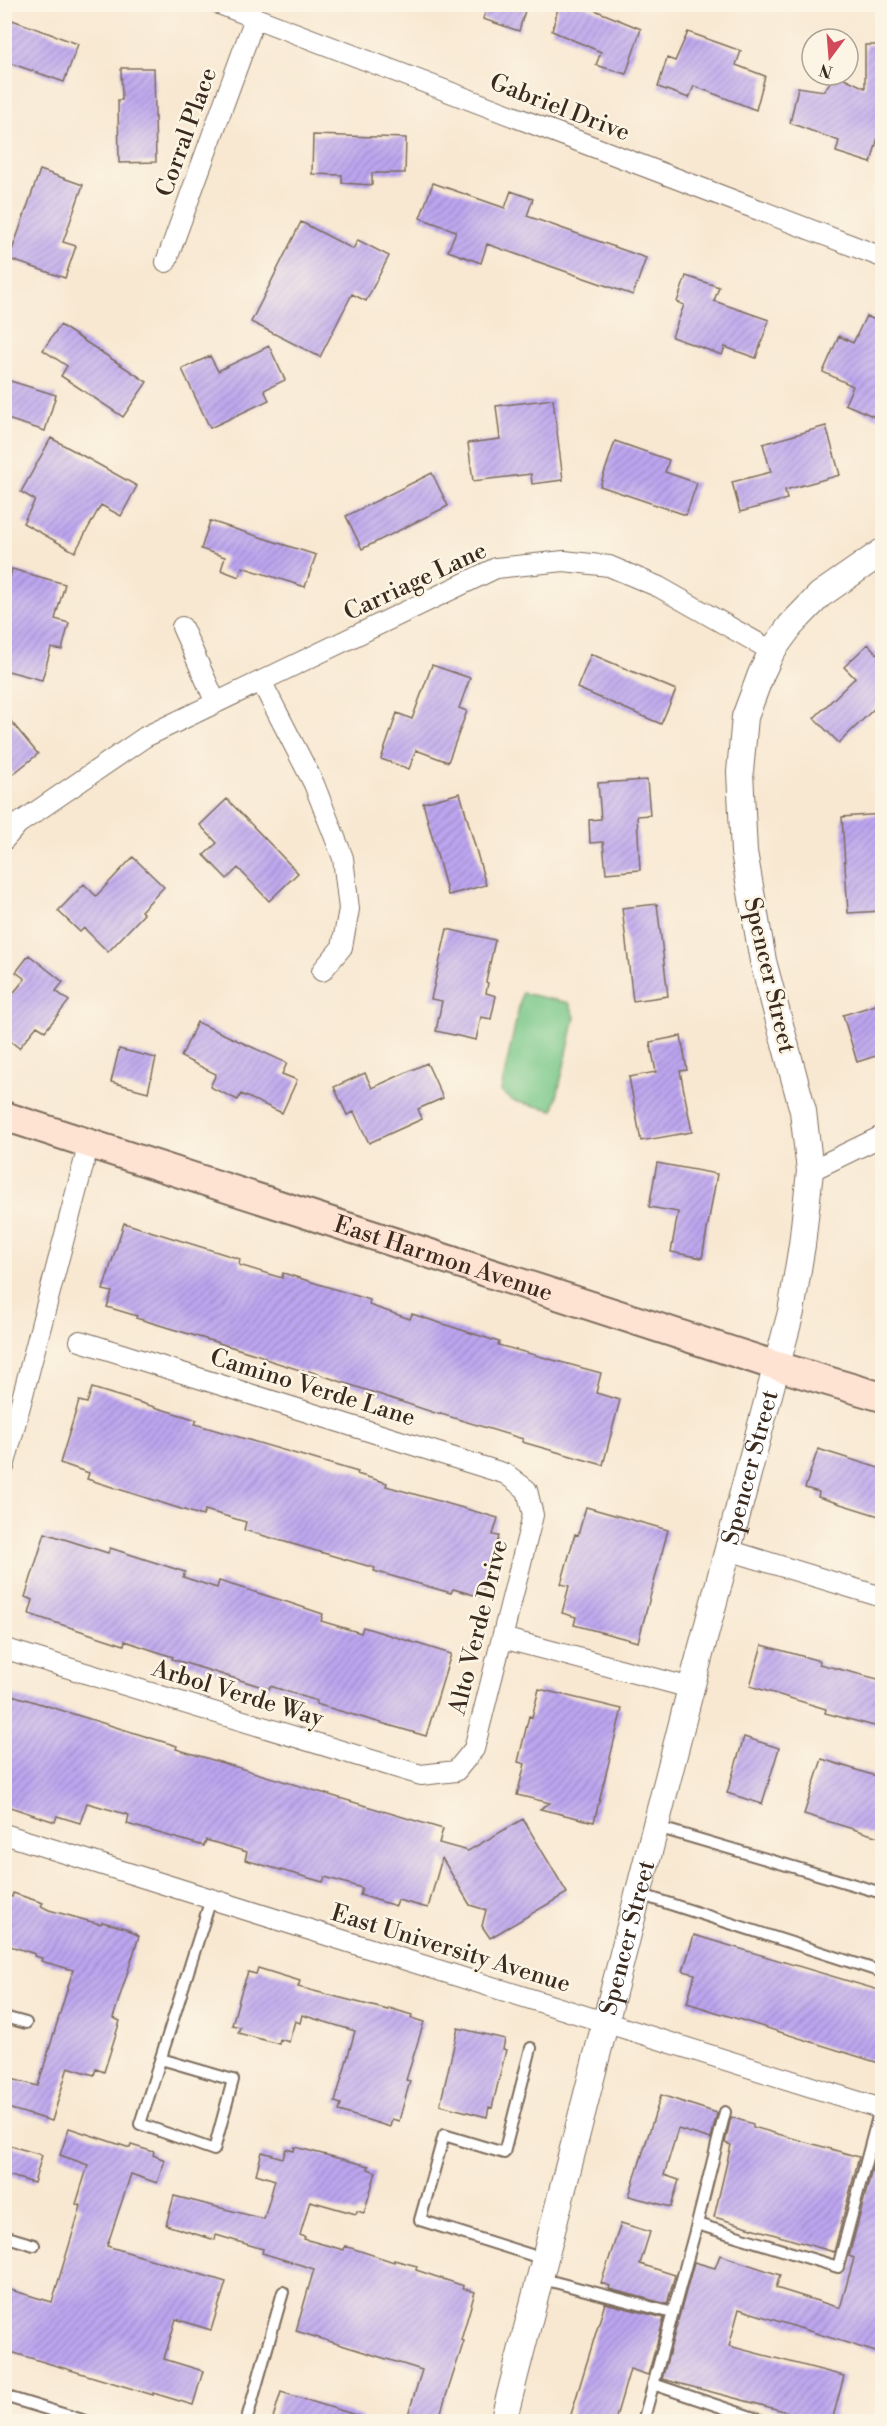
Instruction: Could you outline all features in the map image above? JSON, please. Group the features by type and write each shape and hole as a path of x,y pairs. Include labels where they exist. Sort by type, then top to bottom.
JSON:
{"main road":[{"name":"East Harmon Avenue","path":"4,1116 777,1366 882,1397"}],"street":[{"name":"Gabriel Drive","path":"219,4 882,257"},
{"name":"Corral Place","path":"166,262 255,18"},
{"name":"Spencer Street","path":"503,2421 691,1688 791,1312 800,1256 810,1171 803,1111 763,961 744,852 742,738 751,697 772,651 791,625 820,596 882,552"},
{"name":"Carriage Lane","path":"4,840 18,824 145,737 496,568 564,561 609,566 659,587 772,651"},
{"path":"182,627 216,703"},
{"path":"261,681 314,784 343,858 349,909 342,947 322,971"},
{"path":"810,1171 882,1136"},
{"path":"4,1467 89,1143"},
{"name":"Camino Verde Lane","path":"80,1341 506,1473 527,1490"},
{"name":"Alto Verde Drive","path":"456,1771 474,1749 533,1515 527,1490"},
{"path":"728,1550 882,1597"},
{"path":"502,1638 691,1688"},
{"name":"Arbol Verde Way","path":"6,1649 421,1775 456,1771"},
{"name":"East University Avenue","path":"4,1834 881,2109"}],"lane":[{"path":"657,1827 882,1893"},
{"path":"639,1894 882,1971"},
{"path":"161,2059 233,2080 214,2150 140,2124 211,1899"},
{"path":"4,2017 26,2023"},
{"path":"531,2048 504,2153 444,2135 420,2220 541,2269 673,2313"},
{"path":"698,2224 838,2267 881,2109"},
{"path":"643,2421 698,2224 724,2112"},
{"path":"4,2236 34,2245"},
{"path":"246,2421 283,2292"},
{"path":"653,2384 766,2421"},
{"path":"4,2396 89,2421"}],"green space":[{"path":"522,993 569,1003 575,1017 554,1110 513,1101 501,1091"}],"building":[{"path":"488,4 527,4 519,31 483,19"},
{"path":"559,4 580,4 641,29 626,74 596,65 601,52 552,31"},
{"path":"4,17 78,44 64,82 4,61"},
{"path":"688,32 741,51 736,65 765,76 756,110 694,86 689,98 658,87 667,58 675,61"},
{"path":"865,45 882,45 882,122 871,163 836,152 839,141 790,123 798,87 824,91 827,87 860,86 865,88"},
{"path":"121,68 154,68 156,162 119,163 118,100 122,100"},
{"path":"313,135 406,138 405,173 372,173 372,185 342,183 342,175 312,174"},
{"path":"40,170 83,185 63,242 76,246 65,278 9,259"},
{"path":"433,183 505,208 511,191 533,199 527,216 646,258 633,295 487,244 481,263 448,251 456,231 420,218"},
{"path":"301,222 353,249 358,240 389,256 366,301 352,294 320,357 251,322"},
{"path":"686,276 719,287 714,301 769,320 756,358 725,347 722,355 672,337 684,305 677,302"},
{"path":"866,316 882,323 882,420 845,404 853,386 823,372 839,336 853,343"},
{"path":"60,325 147,382 123,417 61,376 67,366 43,350"},
{"path":"269,346 285,380 264,390 269,400 210,428 182,369 210,356 218,371"},
{"path":"4,379 56,395 45,431 4,418"},
{"path":"553,399 563,480 532,484 531,474 473,481 468,443 500,439 496,406"},
{"path":"826,426 840,475 785,490 787,499 740,512 732,482 771,472 763,444"},
{"path":"51,438 137,486 121,516 101,505 75,552 23,523 35,500 21,492"},
{"path":"615,441 669,460 665,472 697,483 686,515 600,486"},
{"path":"432,473 448,506 362,549 346,516"},
{"path":"210,521 316,555 305,587 242,567 239,577 221,570 225,557 201,549"},
{"path":"12,569 65,584 55,619 69,623 62,650 51,648 42,680 4,670 4,599"},
{"path":"868,644 882,659 882,701 839,743 814,718 855,678 844,667"},
{"path":"591,654 676,690 661,724 577,688"},
{"path":"432,665 470,678 459,708 467,711 448,762 416,750 409,769 381,759 397,713 412,719"},
{"path":"4,713 38,754 13,774 4,763"},
{"path":"647,780 650,815 637,816 640,870 606,873 603,842 590,843 589,820 601,819 598,783"},
{"path":"460,793 486,885 448,895 423,803"},
{"path":"227,799 298,873 269,901 238,868 227,879 204,855 217,843 200,825"},
{"path":"882,814 882,911 848,913 842,817"},
{"path":"133,857 164,887 141,911 144,914 108,952 84,928 80,932 58,911 84,884 96,896"},
{"path":"657,904 668,996 633,1001 622,908"},
{"path":"447,929 495,940 486,982 488,983 486,993 496,996 491,1019 481,1017 476,1040 436,1031 442,1001 431,999"},
{"path":"29,955 63,982 56,991 69,1001 45,1031 37,1026 19,1048 4,1036 4,1004 25,979 16,972"},
{"path":"882,1003 882,1054 857,1062 843,1015"},
{"path":"197,1022 287,1063 282,1074 297,1080 282,1113 241,1094 238,1100 210,1087 216,1074 181,1057"},
{"path":"681,1036 687,1070 680,1071 692,1132 641,1141 629,1077 656,1072 650,1042"},
{"path":"119,1049 156,1058 148,1092 111,1082"},
{"path":"427,1063 443,1098 418,1109 422,1119 369,1143 354,1112 347,1115 334,1087 365,1073 372,1088"},
{"path":"657,1163 717,1174 702,1258 671,1252 678,1212 649,1207"},
{"path":"124,1223 240,1259 239,1265 282,1278 283,1273 370,1300 369,1305 410,1319 412,1314 499,1342 498,1345 601,1373 596,1393 620,1400 603,1465 522,1442 523,1439 438,1414 107,1307 112,1292 103,1290"},
{"path":"92,1388 197,1420 195,1424 358,1472 357,1474 387,1483 386,1486 498,1518 493,1535 499,1536 481,1597 453,1589 451,1593 374,1571 375,1568 244,1530 246,1522 205,1510 203,1516 87,1479 89,1473 60,1463 79,1401 87,1403"},
{"path":"818,1449 882,1469 882,1517 818,1497 819,1492 805,1488"},
{"path":"586,1507 668,1530 638,1642 574,1625 576,1617 562,1613 569,1586 561,1584 575,1534 578,1535"},
{"path":"45,1533 108,1553 110,1548 185,1572 183,1577 217,1588 219,1581 287,1602 323,1614 321,1621 361,1633 363,1627 451,1654 426,1736 316,1704 317,1701 270,1686 269,1689 172,1659 173,1657 125,1641 124,1645 29,1614 33,1600 25,1597"},
{"path":"762,1645 820,1661 819,1664 882,1680 882,1728 825,1713 826,1709 750,1686"},
{"path":"539,1689 622,1709 594,1822 540,1809 550,1803 517,1795 525,1764 518,1762 529,1716 532,1717"},
{"path":"12,1695 177,1746 176,1749 443,1829 439,1843 468,1851 523,1819 567,1893 490,1938 482,1926 486,1910 470,1905 442,1858 428,1908 398,1900 396,1906 360,1895 362,1888 325,1877 323,1882 245,1860 247,1852 206,1840 204,1846 127,1824 129,1815 87,1803 80,1823 57,1816 55,1822 4,1805 4,1718"},
{"path":"744,1737 779,1748 762,1804 727,1793"},
{"path":"822,1759 882,1778 882,1838 804,1814"},
{"path":"13,1893 43,1903 41,1906 49,1910 125,1928 139,1936 113,2018 120,2021 104,2072 96,2069 94,2075 68,2067 52,2121 4,2107 4,2077 38,2086 73,1970 41,1961 42,1958 34,1956 35,1954 4,1944 4,1894 12,1897"},
{"path":"694,1935 882,1991 882,2064 687,2003 695,1974 683,1971"},
{"path":"258,1968 300,1981 298,1987 388,2010 389,2008 412,2015 411,2018 424,2022 406,2080 410,2081 399,2121 392,2119 390,2127 339,2111 341,2104 335,2102 355,2031 302,2015 300,2023 295,2021 289,2042 280,2039 279,2044 238,2033 240,2027 232,2025 241,1992 248,1972 256,1974"},
{"path":"458,2028 505,2039 503,2049 506,2050 492,2108 489,2107 487,2117 440,2105"},
{"path":"661,2095 717,2113 711,2139 678,2129 664,2175 679,2180 671,2207 629,2196"},
{"path":"731,2117 753,2124 753,2127 859,2157 834,2252 714,2217 731,2145 725,2143"},
{"path":"69,2128 130,2148 131,2145 154,2152 153,2155 165,2160 157,2183 131,2174 107,2246 226,2282 211,2330 176,2319 164,2359 203,2371 193,2405 4,2350 4,2288 52,2302 81,2206 76,2204 88,2165 60,2155"},
{"path":"4,2144 42,2155 34,2183 4,2174"},
{"path":"295,2147 369,2166 368,2169 376,2172 364,2213 357,2211 356,2214 310,2201 300,2235 305,2237 304,2239 344,2250 345,2246 394,2262 394,2260 417,2266 416,2270 475,2292 461,2340 464,2341 438,2421 406,2421 422,2370 296,2331 314,2269 262,2253 263,2249 216,2235 215,2240 166,2225 174,2196 264,2219 275,2180 256,2174 262,2152 283,2158 286,2149 294,2151"},
{"path":"874,2162 882,2164 882,2354 739,2309 729,2346 844,2376 832,2421 822,2421 662,2379 694,2262 715,2268 720,2255 780,2275 776,2288 840,2308 854,2258 849,2256"},
{"path":"621,2223 650,2232 640,2264 675,2275 667,2304 609,2289 610,2286 601,2283"},
{"path":"605,2303 664,2318 648,2375 630,2369 615,2421 569,2421"},
{"path":"281,2392 362,2417 361,2421 272,2421"}]}
